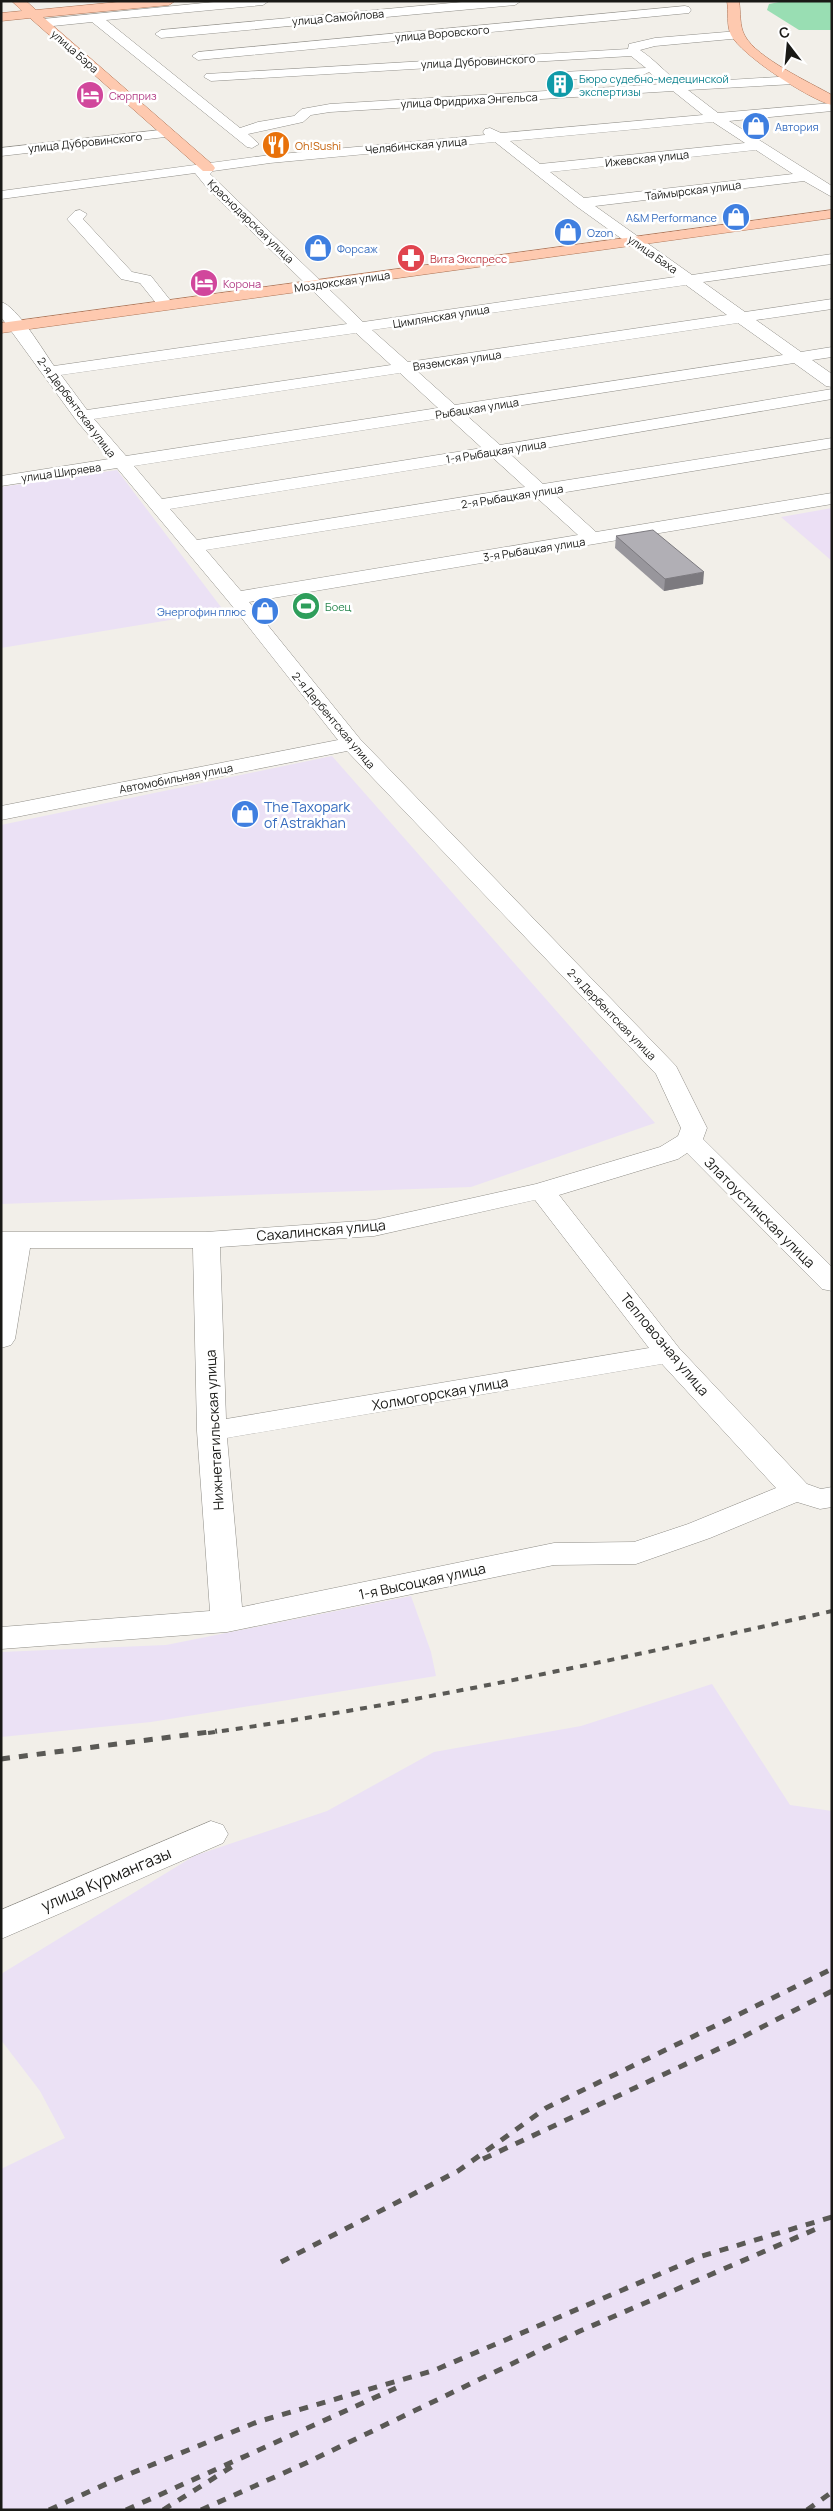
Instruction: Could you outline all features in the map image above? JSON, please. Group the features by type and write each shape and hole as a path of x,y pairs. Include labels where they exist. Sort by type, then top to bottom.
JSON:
{"main road":[{"path":"1,11 106,1"},
{"path":"1,17 25,8 170,1"},
{"path":"733,1 736,30 750,48 794,80 832,101"},
{"name":"улица Бэра","path":"25,8 208,168"},
{"name":"Моздокская улица","path":"9,327 832,214"}],"street":[{"path":"43,23 263,1"},
{"name":"улица Самойлова","path":"161,34 466,3 516,1"},
{"path":"466,3 494,28 530,71"},
{"path":"327,7 362,40"},
{"name":"улица Воровского","path":"198,56 684,8"},
{"path":"95,18 270,160"},
{"path":"719,23 736,30"},
{"name":"улица Дубровинского","path":"211,77 634,52 634,47 655,42 736,30"},
{"path":"382,38 410,65"},
{"path":"634,52 648,61 654,70 714,117 832,193"},
{"path":"547,96 541,80 654,70"},
{"name":"улица Фридриха Энгельса","path":"239,133 258,126 298,118 308,112 322,109 794,80"},
{"path":"458,100 470,113"},
{"name":"Челябинская улица","path":"1,195 270,160 832,107"},
{"name":"улица Баха","path":"483,125 495,138 536,169 796,358 832,382"},
{"name":"улица Дубровинского","path":"1,152 170,133"},
{"name":"Ижевская улица","path":"536,169 758,146"},
{"name":"Краснодарская улица","path":"208,168 202,174 212,186 317,284 360,328 593,539"},
{"name":"Таймырская улица","path":"581,202 805,177"},
{"path":"58,188 80,214 96,216"},
{"path":"80,214 74,219 127,276 144,272 166,305"},
{"name":"Цимлянская улица","path":"49,372 832,259"},
{"name":"Вяземская улица","path":"82,416 832,304"},
{"name":"2-я Дербентская улица","path":"1,307 9,327 49,372 121,464 159,505 236,598 352,744 668,1071 694,1128 689,1140"},
{"name":"Рыбацкая улица","path":"121,464 832,352"},
{"name":"1-я Рыбацкая улица","path":"159,505 496,451 832,394"},
{"name":"2-я Рыбацкая улица","path":"192,547 540,492 832,443"},
{"name":"улица Ширяева","path":"1,481 121,464"},
{"name":"3-я Рыбацкая улица","path":"236,598 832,498"},
{"name":"Автомобильная улица","path":"1,812 352,744"},
{"name":"Сахалинская улица","path":"10,1240 206,1240 374,1228 542,1191 669,1153 689,1140"},
{"name":"Златоустинская улица","path":"689,1140 832,1283"},
{"name":"Тепловозная улица","path":"542,1191 669,1354 796,1491"},
{"path":"1,1339 10,1240"},
{"name":"Нижнетагильская улица","path":"206,1240 212,1432 227,1620"},
{"name":"Холмогорская улица","path":"212,1432 669,1354"},
{"path":"796,1491 820,1499 832,1497"},
{"name":"1-я Высоцкая улица","path":"1,1638 227,1620 554,1554 636,1552 699,1531 796,1491"},
{"name":"улица Курмангазы","path":"1,1925 211,1834"}],"shaded area":[{"path":"117,470 224,611 1,648 1,487"},
{"path":"832,508 832,561 781,517"},
{"path":"332,756 655,1123 471,1187 1,1204 1,825"},
{"path":"411,1596 431,1652 436,1676 151,1722 1,1737 1,1652 166,1645"},
{"path":"712,1684 790,1805 832,1811 832,2510 1,2510 1,2169 65,2138 40,2091 1,2040 1,1974 194,1856 327,1811 434,1752 581,1726"}],"green space":[{"path":"784,1 832,1 832,30 799,30 767,10 769,4"}],"building":[{"path":"653,530 704,572 665,579 616,536"}],"railway":[{"path":"208,1733 444,1694 677,1646 832,1611"},
{"path":"1,1759 217,1731"},
{"path":"281,2262 458,2171 546,2108 832,1969"},
{"path":"483,2159 733,2042 832,1991"},
{"path":"49,2510 117,2479 257,2422 435,2370 702,2256 832,2217"},
{"path":"201,2510 306,2463 580,2331 823,2226"},
{"path":"126,2510 396,2388"},
{"path":"163,2510 233,2466"},
{"path":"807,2510 832,2492"}],"place":[{"name":"Бюро судебно-медецинской экспертизы","path":"560,84"},
{"name":"Сюрприз","path":"90,95"},
{"name":"Автория","path":"756,126"},
{"name":"Oh!Sushi","path":"276,145"},
{"name":"A&M Performance","path":"736,217"},
{"name":"Ozon","path":"568,232"},
{"name":"Форсаж","path":"318,248"},
{"name":"Вита Экспресс","path":"411,258"},
{"name":"Корона","path":"204,283"},
{"name":"Боец","path":"306,606"},
{"name":"Энергофин плюс","path":"265,611"},
{"name":"The Taxopark of Astrakhan","path":"245,814"}]}
